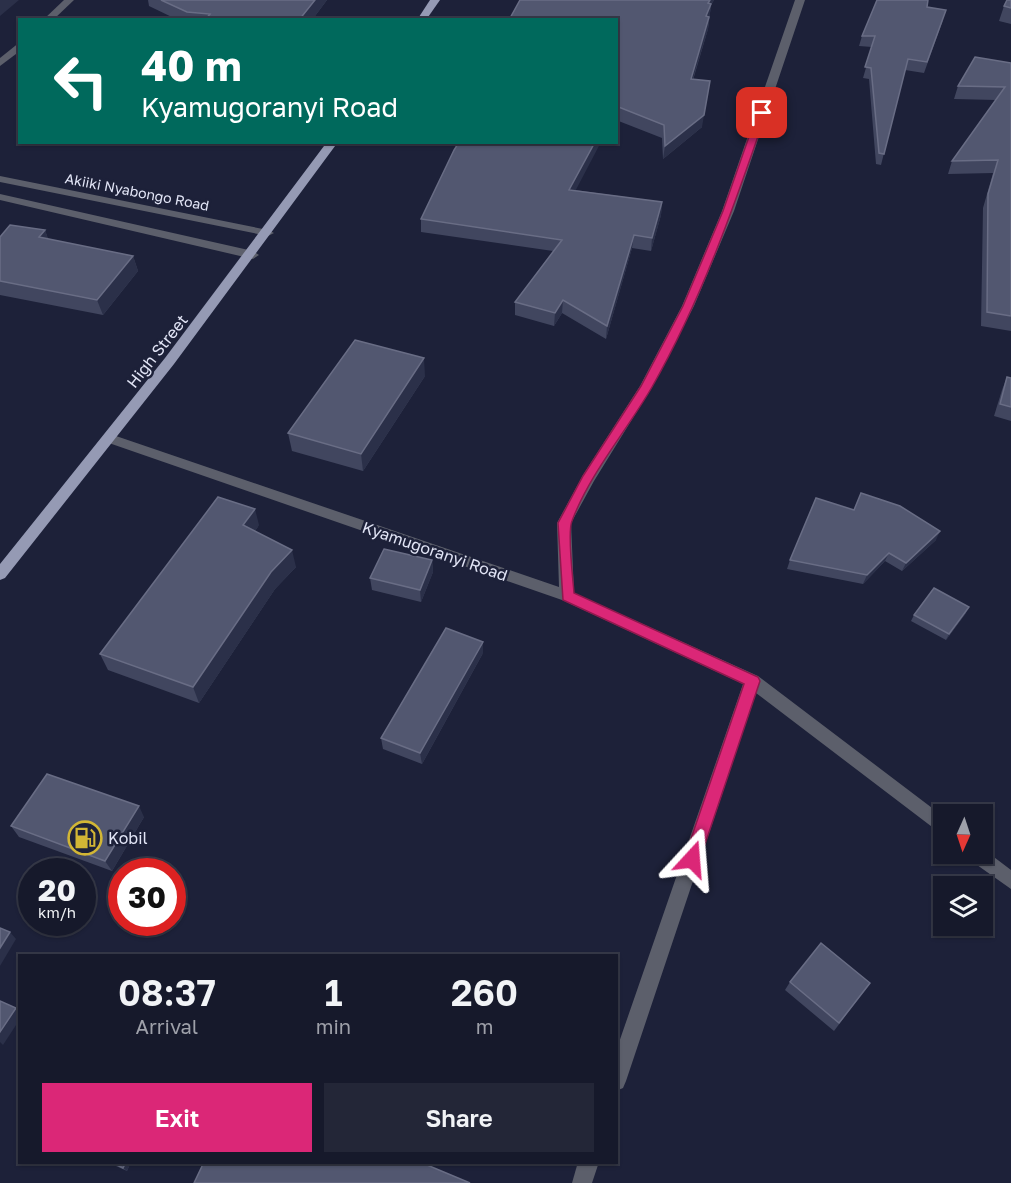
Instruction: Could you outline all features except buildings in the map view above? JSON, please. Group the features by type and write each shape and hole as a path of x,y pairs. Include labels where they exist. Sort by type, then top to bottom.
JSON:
{"main road":[{"path":"422,18 435,0"},
{"name":"High Street","path":"0,574 111,438 253,255 332,144"}],"street":[{"path":"49,18 69,0"},
{"path":"567,596 564,523 588,479 646,387 688,306 728,211 800,0"},
{"path":"0,63 18,47"},
{"name":"Akiiki Nyabongo Road","path":"0,179 268,234"},
{"path":"0,197 253,255"},
{"name":"Kyamugoranyi Road","path":"111,438 567,596 753,681 933,820"},
{"path":"618,1075 753,681"},
{"path":"989,864 1011,881"},
{"path":"582,1183 588,1164"}],"place":[{"name":"Kobil","path":"85,838"}],"route":[{"path":"692,859 753,681 567,596 564,523 588,479 646,387 688,306 728,211 762,113"}]}
